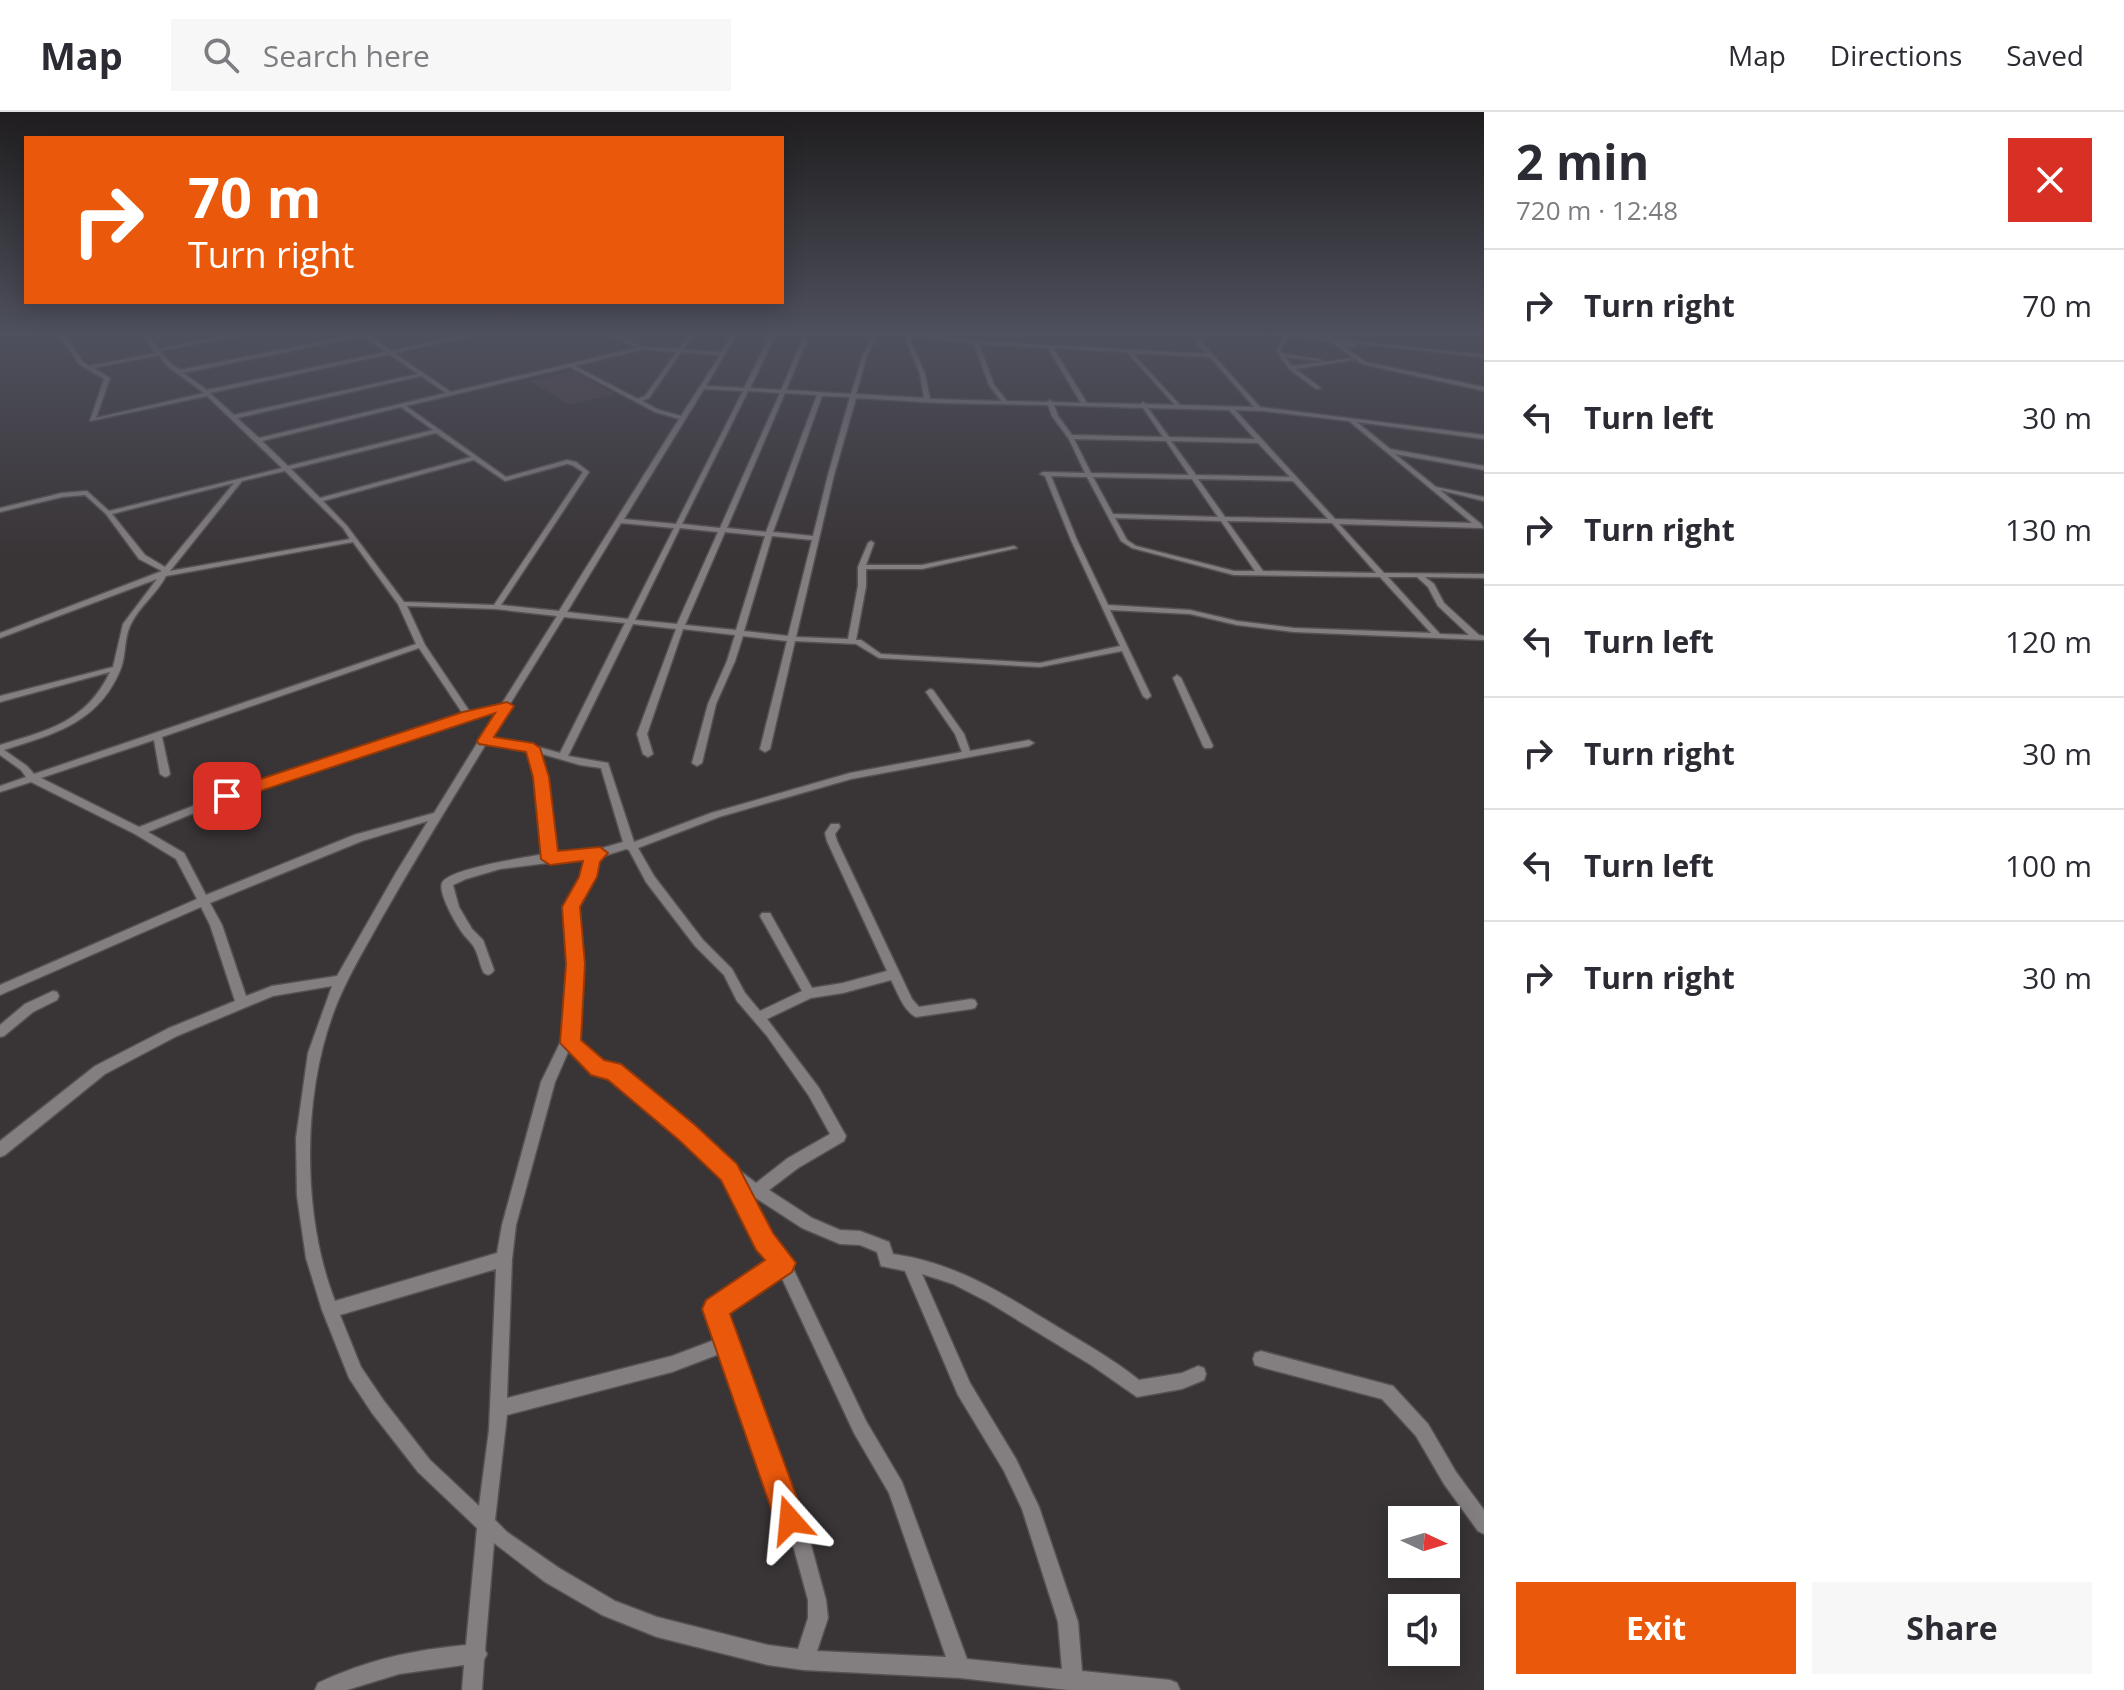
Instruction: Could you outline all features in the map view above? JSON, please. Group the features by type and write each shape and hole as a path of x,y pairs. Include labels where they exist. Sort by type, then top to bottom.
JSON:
{"street":[{"path":"96,408 92,420 145,408"},
{"path":"223,408 319,500 354,540 402,604 421,645 468,715"},
{"path":"233,417 275,408"},
{"path":"258,440 390,408"},
{"path":"405,408 505,479 567,462 574,463 587,474 496,607"},
{"path":"651,408 669,417 684,419"},
{"path":"691,408 562,612 341,980 314,1053 303,1138 304,1196 314,1258 330,1310 355,1372 424,1466 486,1524 552,1575 609,1608 657,1627 768,1655 804,1660 960,1668 1170,1690"},
{"path":"563,756 737,408"},
{"path":"648,754 642,734 681,625 777,408"},
{"path":"697,763 712,704 731,661 769,534 815,408"},
{"path":"765,749 794,639 814,538 850,408"},
{"path":"1052,408 1054,416 1072,437 1124,541 1134,547 1229,573 1484,576"},
{"path":"1145,408 1261,574"},
{"path":"1230,408 1438,636"},
{"path":"1239,408 1348,418 1484,437"},
{"path":"1348,418 1482,527"},
{"path":"108,513 436,431"},
{"path":"1072,437 1259,441"},
{"path":"1388,451 1484,468"},
{"path":"319,500 475,458"},
{"path":"1147,696 1045,474 1294,479"},
{"path":"0,750 64,727 82,717 109,685 117,668 126,626 164,572 239,480"},
{"path":"1433,488 1484,499"},
{"path":"0,510 78,492 87,493 108,513 142,557 164,572"},
{"path":"1111,516 1482,527"},
{"path":"620,521 814,538"},
{"path":"0,636 164,572 354,540"},
{"path":"852,642 862,586 862,567 871,543"},
{"path":"862,567 922,567 1014,548"},
{"path":"1417,574 1431,586 1441,604 1480,638"},
{"path":"402,604 562,612 794,639 864,643 872,652 890,657 1021,665 1058,664 1124,648"},
{"path":"1106,607 1190,612 1237,623 1294,630 1480,638"},
{"path":"0,789 421,645"},
{"path":"0,699 117,668"},
{"path":"1177,678 1208,746"},
{"path":"930,692 959,734 967,754"},
{"path":"139,831 227,796 468,715 507,706"},
{"path":"157,734 165,774"},
{"path":"485,741 533,748 580,762 605,765 630,845 650,879 699,943 728,972 741,997 814,1092 839,1136 793,1163 757,1191"},
{"path":"488,970 479,943 470,938 460,921 447,883 473,873 600,853 850,776 1029,743"},
{"path":"533,748 541,777 550,859"},
{"path":"0,750 32,778 139,831 180,856 228,954 242,1003"},
{"path":"0,990 203,901 369,834 438,815"},
{"path":"835,827 830,833 832,841 894,974 916,1012 971,1004"},
{"path":"570,1043 576,964 571,907 588,877 592,859 600,853"},
{"path":"766,916 809,993"},
{"path":"759,1017 809,993 843,988 894,974"},
{"path":"0,1149 100,1070 173,1032 272,991 341,980"},
{"path":"0,1032 29,1008 53,996"},
{"path":"570,1043 599,1069 614,1071 729,1172 807,1223 840,1237 860,1238 884,1247 886,1261 909,1263 965,1279 1108,1366 1137,1389 1182,1381 1198,1374"},
{"path":"472,1690 486,1524 500,1408 504,1259 509,1225 548,1082 564,1047 570,1043"},
{"path":"729,1172 765,1241 783,1263 860,1427 896,1488 960,1668"},
{"path":"330,1310 504,1259"},
{"path":"783,1263 715,1309 790,1520 802,1545 817,1600 818,1618 804,1660"},
{"path":"909,1263 964,1389 1010,1465 1030,1507 1068,1622 1073,1682"},
{"path":"500,1408 672,1364 726,1344"},
{"path":"1261,1359 1387,1392 1422,1430 1450,1478 1484,1525"},
{"path":"325,1690 353,1675 404,1660 477,1654"}],"route":[{"path":"227,796 468,715 507,706 485,741 533,748 541,777 550,859 600,853 592,859 588,877 571,907 576,964 570,1043 599,1069 614,1071 729,1172 765,1241 783,1263 715,1309 790,1520"}]}
